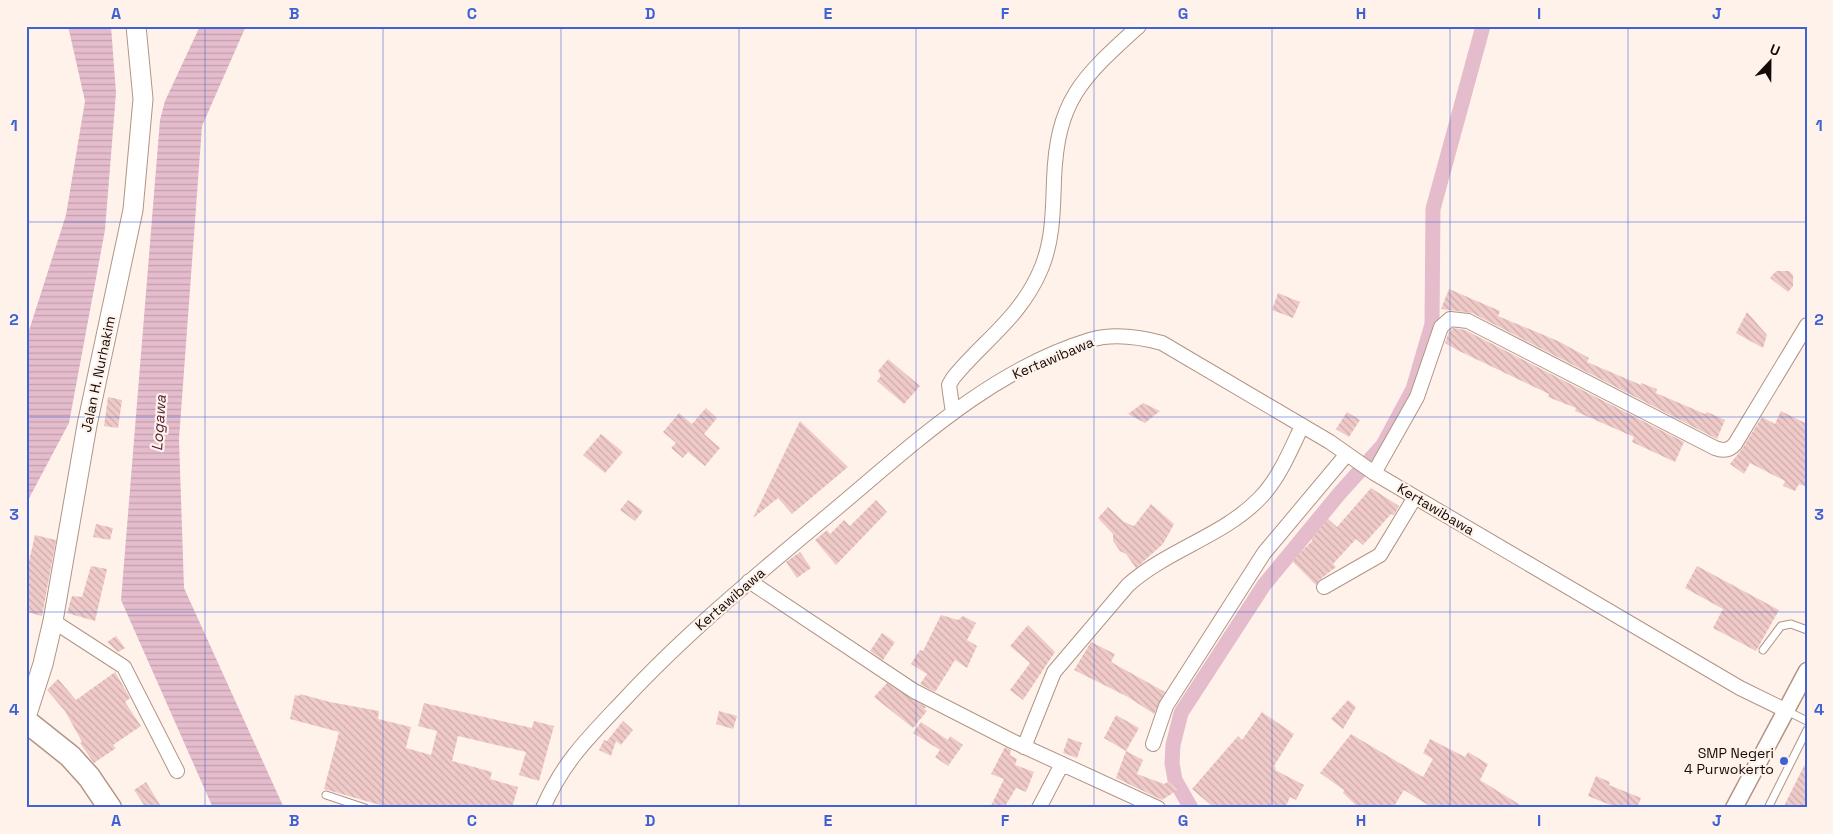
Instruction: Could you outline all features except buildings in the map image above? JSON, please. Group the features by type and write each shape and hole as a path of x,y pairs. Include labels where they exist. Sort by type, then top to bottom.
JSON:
{"highway":[{"path":"26,722 70,756 89,776 110,808"}],"main road":[{"name":"Jalan H. Nurhakim","path":"26,718 43,664 53,621 87,425 133,210 143,99 136,26"}],"street":[{"path":"952,413 949,386 953,378 1011,319 1042,268 1053,221 1058,132 1070,102 1084,79 1139,26"},
{"path":"1372,471 1417,397 1441,327 1450,319 1468,322 1715,448 1726,450 1735,444 1807,325"},
{"name":"Kertawibawa","path":"543,808 564,766 585,741 661,660 749,581 952,413 1017,370 1092,339 1140,338 1162,343 1330,442 1350,457 1415,497 1740,688 1785,710"},
{"path":"1024,747 1054,672 1128,585 1141,573 1188,548 1250,507 1271,484 1305,428"},
{"path":"1153,744 1166,706 1264,553 1350,457"},
{"path":"1324,587 1380,555 1415,497"},
{"path":"749,581 797,611 914,691 1024,747 1157,808"},
{"path":"53,621 124,667 177,771"},
{"path":"1734,808 1807,671"},
{"path":"1039,808 1062,764"}],"lane":[{"path":"1763,650 1781,626 1791,624 1807,630"},
{"path":"1785,710 1807,720"},
{"path":"1768,808 1807,730"},
{"path":"326,795 365,808"}],"water":[{"path":"68,26 111,26 116,93 105,230 69,423 26,504 26,340 66,215 85,101"},
{"name":"Logawa","path":"200,26 246,26 202,126 179,439 184,588 284,808 213,808 121,600 160,120 165,101"}],"waterway":[{"path":"1191,808 1175,780 1172,763 1173,745 1181,713 1264,585 1339,494 1383,445 1413,389 1432,324 1433,209 1483,26"}],"place":[{"name":"SMP Negeri 4 Purwokerto","path":"1784,761"}]}
